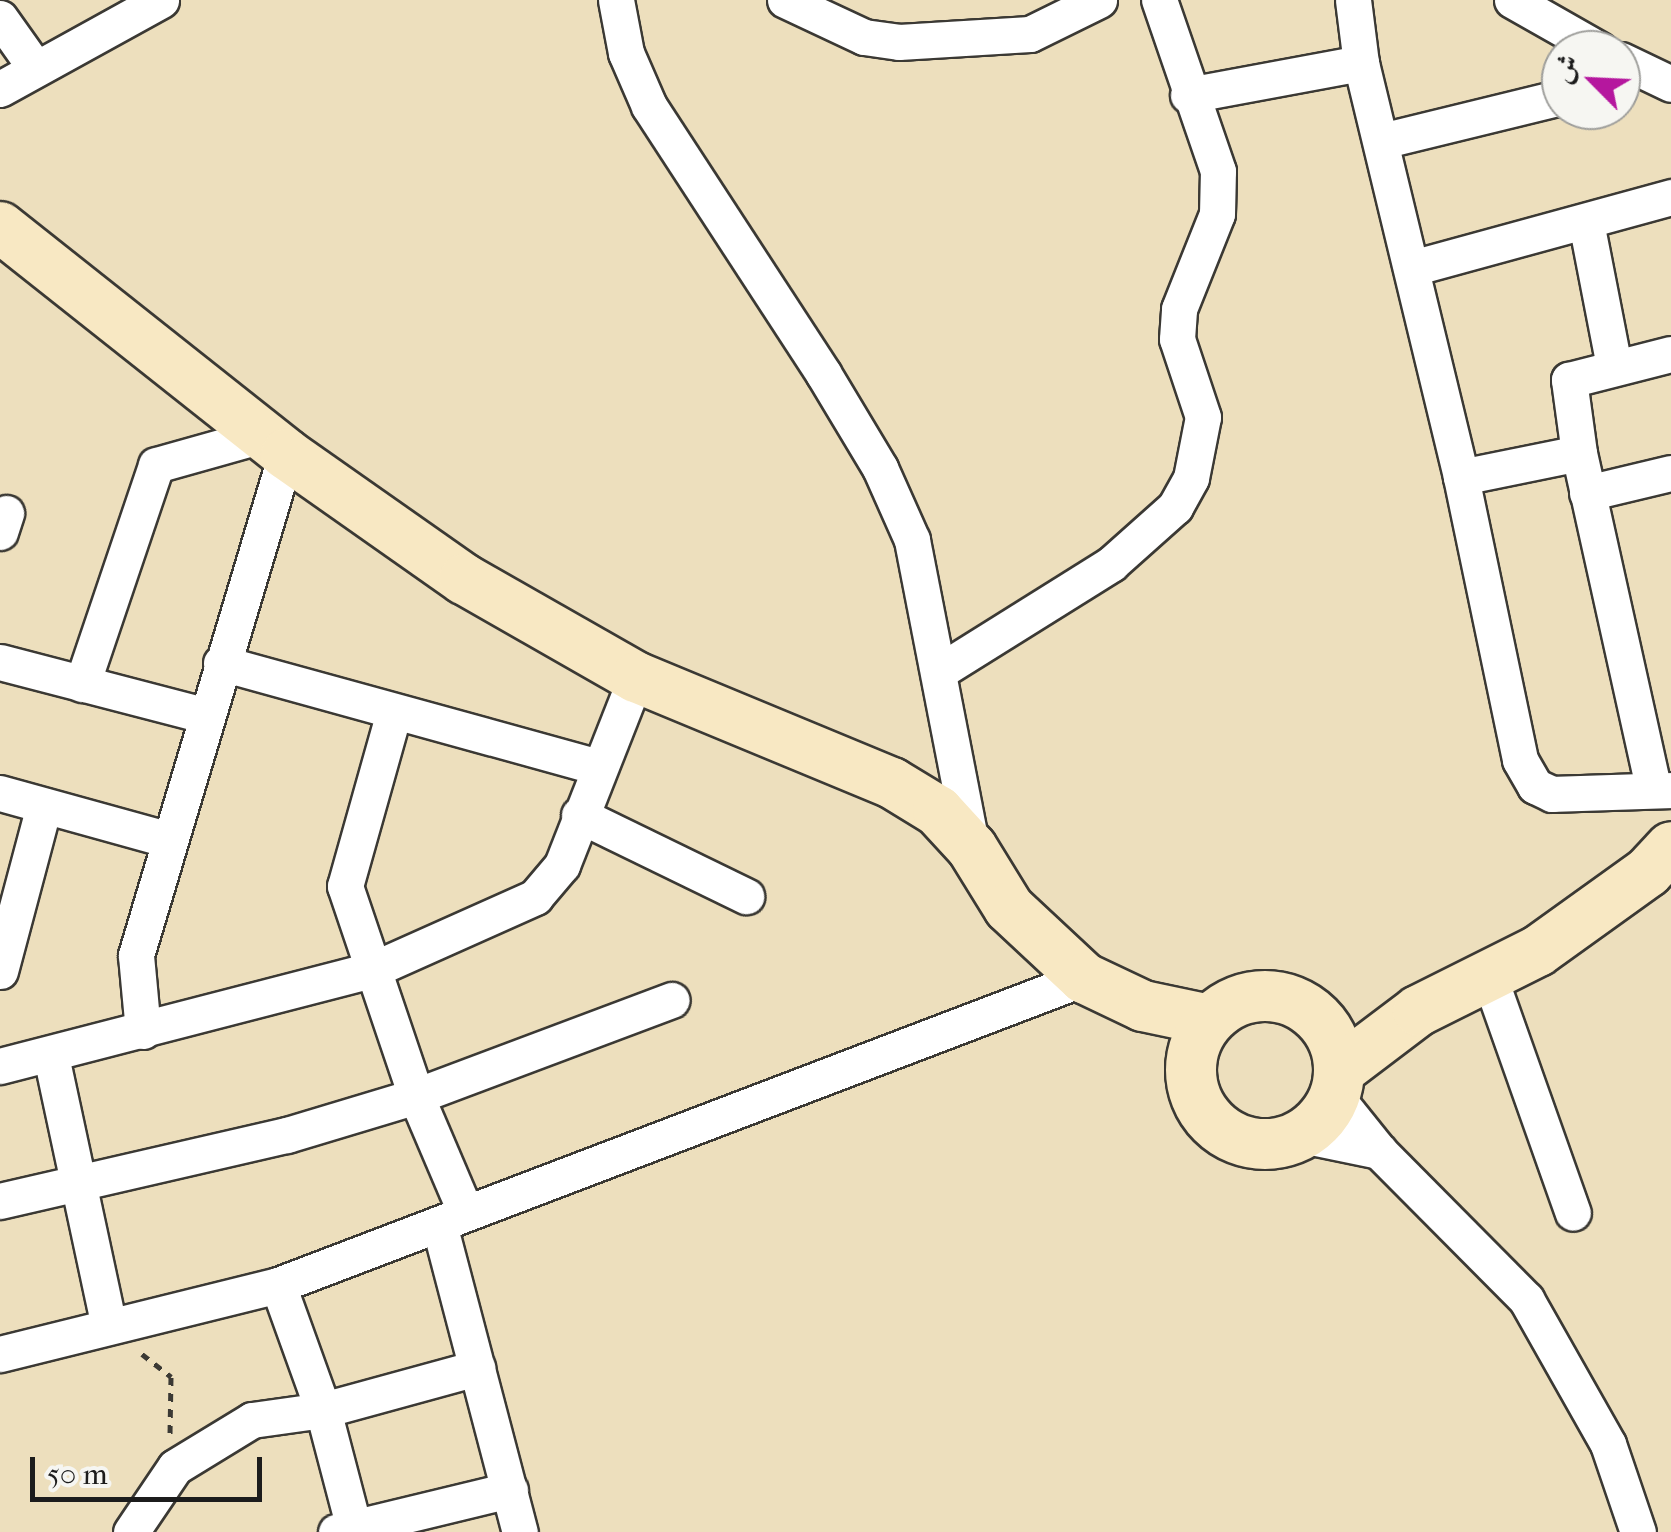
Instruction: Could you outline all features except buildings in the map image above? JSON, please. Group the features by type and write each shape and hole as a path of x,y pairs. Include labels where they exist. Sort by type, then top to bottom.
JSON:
{"street":[{"path":"616,0 626,53 649,106 880,468 912,540 972,848"},
{"path":"785,0 864,37 898,42 1030,34 1100,0"},
{"path":"940,671 1112,564 1174,506 1191,478 1204,417 1177,340 1179,310 1217,214 1218,181 1159,0"},
{"path":"1354,0 1361,63 1461,477 1526,774 1552,794 1663,790 1587,493 1569,380 1671,354"},
{"path":"1512,0 1565,30"},
{"path":"0,89 145,4"},
{"path":"0,18 34,66"},
{"path":"1188,94 1361,63"},
{"path":"1381,141 1541,102"},
{"path":"1412,268 1671,198"},
{"path":"1586,222 1614,366"},
{"path":"0,227 274,444 464,578 636,678 892,783 938,811 972,848 1009,908 1084,978 1143,1006 1200,1041"},
{"path":"142,1032 136,955 166,838 221,663 274,444"},
{"path":"82,684 156,465 274,444"},
{"path":"1461,477 1579,453"},
{"path":"1587,493 1671,473"},
{"path":"0,662 204,715"},
{"path":"221,663 596,766"},
{"path":"0,1066 51,1056 372,970 546,890 636,678"},
{"path":"394,712 345,872 372,970 453,1219 477,1368 520,1532"},
{"path":"0,793 166,838"},
{"path":"0,971 44,806"},
{"path":"579,815 746,896"},
{"path":"1301,1135 1333,1064 1418,1011 1489,976 1594,912 1671,847"},
{"path":"1489,976 1573,1212"},
{"path":"0,1354 278,1285 1084,978"},
{"path":"1379,1151 1301,1135 1253,1144 1220,1130 1202,1110 1200,1041 1242,1000 1280,996 1298,1002 1379,1151 1526,1299 1608,1444 1638,1532"},
{"path":"0,1201 287,1136 416,1096 672,1000"},
{"path":"51,1056 108,1326"},
{"path":"278,1285 323,1410 348,1530 510,1490"},
{"path":"131,1532 175,1467 252,1420 323,1410 477,1368"}],"path":[{"path":"108,1326 170,1377 175,1467"}]}
